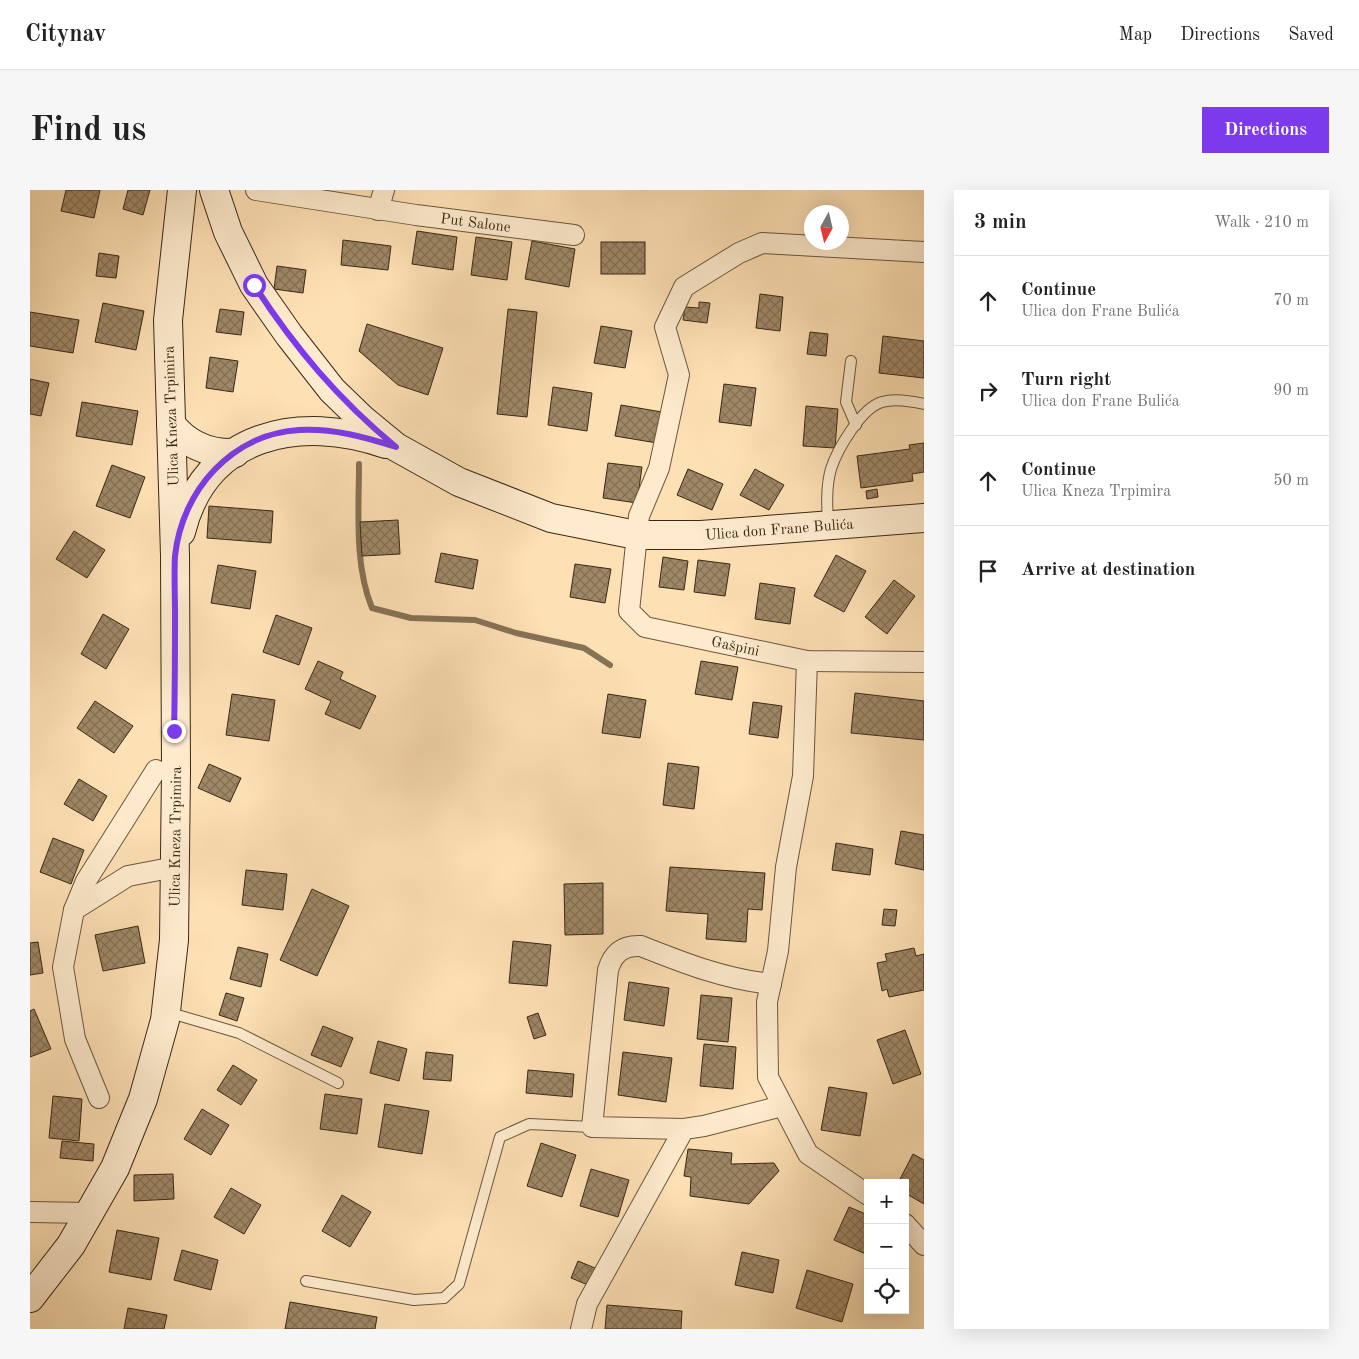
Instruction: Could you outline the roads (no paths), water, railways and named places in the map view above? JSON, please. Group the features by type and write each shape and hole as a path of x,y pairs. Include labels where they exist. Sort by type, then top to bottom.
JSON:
{"main road":[{"name":"Ulica Kneza Trpimira","path":"30,1298 71,1245 116,1168 143,1099 166,1012 174,940 175,867 175,556 168,320 182,190"},
{"name":"Ulica don Frane Bulića","path":"215,190 236,248 270,309 332,390 362,419 396,447 459,482 551,518 636,535 701,536 924,518"},
{"path":"171,424 179,434 199,447 224,453 235,453"},
{"name":"Ulica don Frane Bulića","path":"175,556 193,495 206,477 235,453 262,437 298,430 345,434 396,447"}],"street":[{"name":"Put Salone","path":"256,190 378,210 574,235"},
{"path":"378,210 384,190"},
{"path":"636,535 639,516 659,468 679,375 666,328 684,287 739,253 762,243 924,252"},
{"name":"Gašpini","path":"636,535 629,611 645,627 807,661 924,662"},
{"path":"807,661 803,776 786,866 778,951 767,1002 768,1077 808,1154 864,1192"},
{"path":"98,1098 75,1039 63,967 74,910 86,881 156,770"},
{"path":"74,910 128,876 175,867"},
{"path":"771,984 745,981 702,971 641,946 631,945 619,950 611,960 608,970 592,1127 684,1129 782,1106"},
{"path":"581,1329 587,1304 684,1129"},
{"path":"30,1212 89,1213"},
{"path":"909,1228 924,1245"}],"lane":[{"path":"851,361 846,402 856,425"},
{"path":"828,527 827,498 831,470 856,425 880,402 905,400 924,404"},
{"path":"166,1012 239,1033 338,1082"},
{"path":"306,1281 414,1300 444,1298 459,1284 500,1136 529,1124 592,1127"}],"waterway":[{"path":"359,464 358,518 360,555 366,591 372,608 411,618 475,620 516,633 584,648 610,665"}]}
